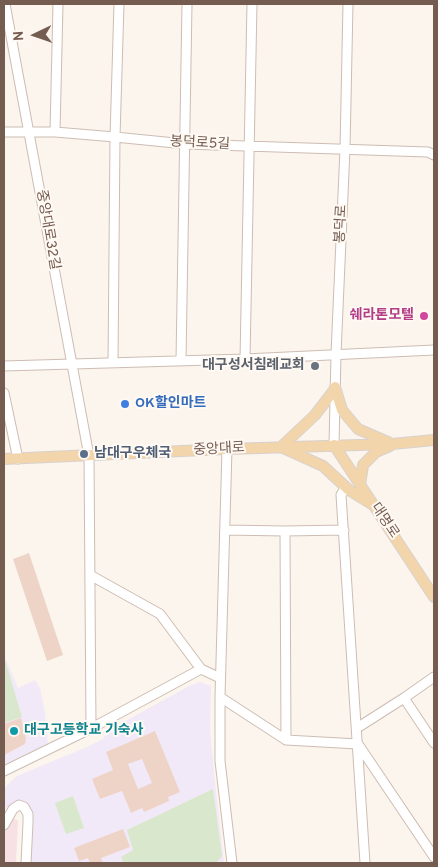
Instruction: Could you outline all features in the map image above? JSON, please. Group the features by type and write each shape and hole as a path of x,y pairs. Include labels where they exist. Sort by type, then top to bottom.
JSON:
{"main road":[{"path":"335,388 342,410 358,429 393,444"},
{"path":"335,388 315,415 281,447 323,466 346,487 373,505"},
{"name":"중앙대로","path":"4,460 281,447 393,444 434,440"},
{"path":"360,485 362,466 376,452 393,444"},
{"name":"대명로","path":"334,445 434,597"}],"street":[{"name":"중앙대로32길","path":"5,4 89,456 90,729"},
{"path":"55,132 58,4"},
{"path":"113,363 115,137 119,4"},
{"path":"181,360 187,4"},
{"path":"245,358 252,4"},
{"name":"봉덕로","path":"334,445 345,149 348,4"},
{"name":"봉덕로5길","path":"4,132 55,132 185,144 428,152 434,155"},
{"path":"4,366 434,350"},
{"path":"4,393 18,459"},
{"path":"227,450 220,678 220,761 232,863"},
{"path":"346,487 341,495 365,863"},
{"path":"225,530 344,530"},
{"path":"284,531 286,740"},
{"path":"90,575 160,614 201,669 220,678"},
{"path":"4,771 90,729 201,669"},
{"path":"357,728 434,677"},
{"path":"220,697 286,740 358,744"},
{"path":"404,698 434,743"},
{"path":"358,744 434,857"},
{"path":"4,825 13,809 19,805 24,807 28,814 26,863"}],"shaded area":[{"path":"4,655 18,688 35,680 40,688 45,712 48,745 39,752 4,764"},
{"path":"200,682 211,686 210,729 224,863 27,863 30,811 20,802 13,803 4,809 4,788 17,776 103,739 111,729 189,686"},
{"path":"11,816 18,821 16,863 4,863 4,828"}],"green space":[{"path":"4,657 22,717 4,723"},
{"path":"213,789 222,856 216,863 124,863 121,857 133,850 127,830"},
{"path":"73,796 84,828 66,834 55,803"}],"building":[{"path":"29,553 63,655 47,661 13,559"},
{"name":"대구고등학교 기숙사","path":"21,718 26,738 25,744 4,755 4,724"},
{"path":"155,731 180,792 168,797 169,801 144,812 142,808 131,813 122,791 100,799 92,779 113,770 106,752","holes":["142,759 152,783 138,789 128,764"]},
{"path":"123,829 130,847 101,858 103,863 90,863 88,858 79,861 74,848"}],"place":[{"name":"쉐라톤모텔","path":"424,316"},
{"name":"대구성서침례교회","path":"315,366"},
{"name":"OK할인마트","path":"125,404"},
{"name":"남대구우체국","path":"84,454"},
{"name":"대구고등학교 기숙사","path":"14,731"}]}
